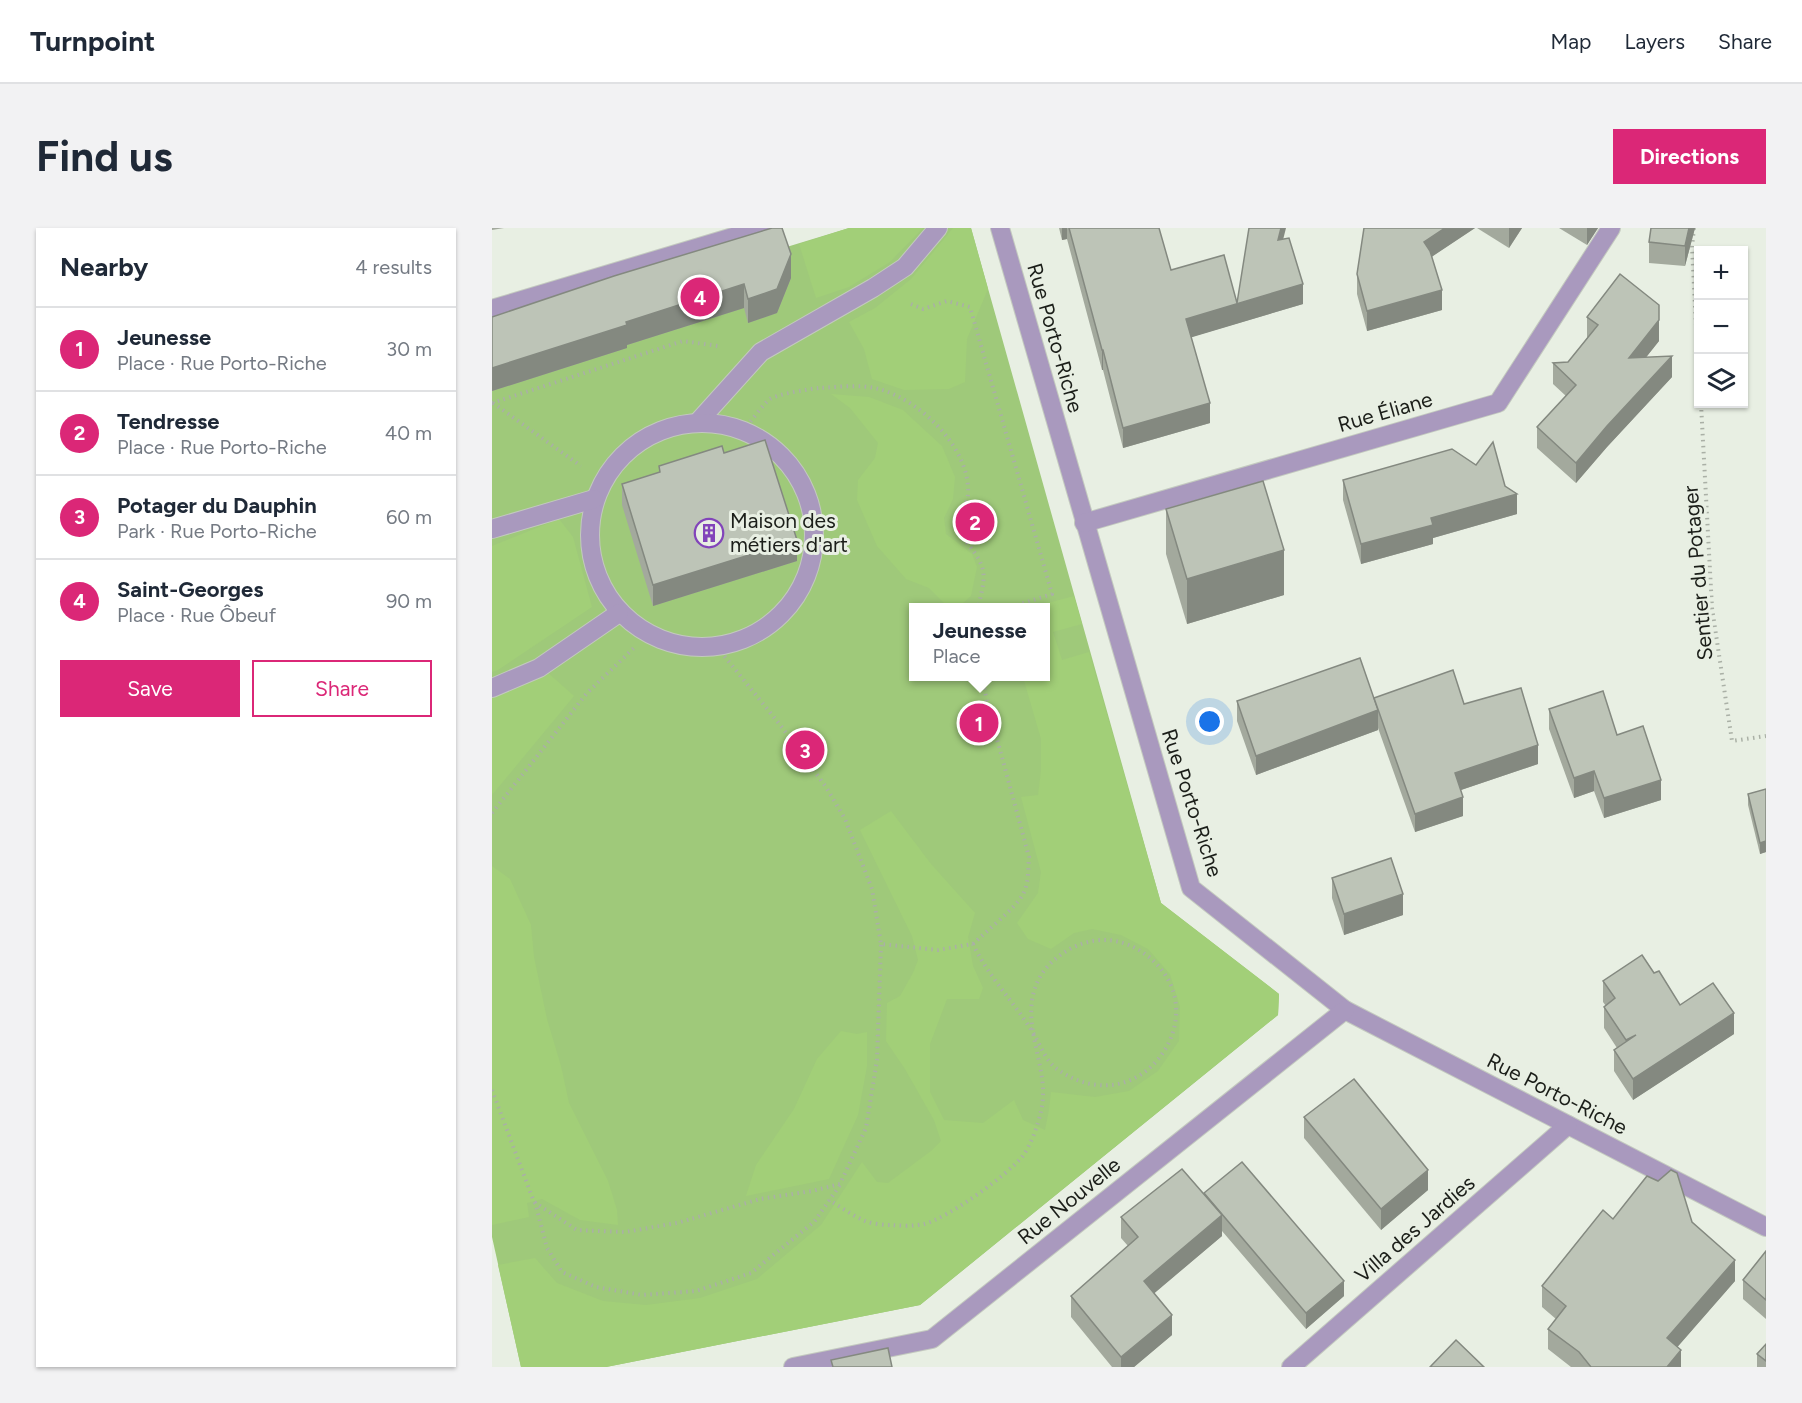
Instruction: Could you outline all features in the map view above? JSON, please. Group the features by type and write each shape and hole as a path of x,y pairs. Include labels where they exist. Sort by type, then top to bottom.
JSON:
{"street":[{"path":"492,309 763,228"},
{"path":"698,423 761,352 873,288 905,267 938,228"},
{"name":"Rue Porto-Riche","path":"1000,228 1191,888 1345,1010 1766,1227"},
{"name":"Rue Éliane","path":"1084,523 1498,402 1611,228"},
{"path":"698,423 728,426 743,431 772,447 795,471 809,500 814,533 811,565 797,595 777,620 749,638 717,647 693,648 669,644 646,634 619,613 601,577 592,541 594,499 601,480 617,460 654,433 698,423"},
{"path":"492,529 594,499"},
{"path":"492,688 539,668 619,613"},
{"name":"Rue Nouvelle","path":"793,1367 932,1339 1345,1010"},
{"name":"Villa des Jardies","path":"1291,1367 1568,1125"}],"path":[{"path":"1694,228 1692,247 1697,354"},
{"path":"873,288 924,309 947,301 970,308 1052,594 1024,603"},
{"path":"492,403 683,341 761,352"},
{"path":"743,431 770,399 805,390 842,386 877,388 902,397 926,415 951,441 967,482 968,497 955,524 957,531 976,555 985,572 979,603"},
{"path":"492,403 601,480"},
{"name":"Sentier du Potager","path":"1701,408 1712,608 1732,741 1766,736"},
{"path":"492,813 587,693 624,660 646,634"},
{"path":"492,1090 534,1202 547,1248 562,1272 596,1287 642,1295 696,1291 751,1273 814,1222 840,1184 866,1128 877,1060 881,944 872,888 844,819 826,787 781,726 717,647"},
{"path":"881,944 938,950 972,944 1023,895 1028,878 1029,857 983,681"},
{"path":"829,1200 866,1221 894,1226 923,1224 945,1216 1008,1171 1023,1155 1042,1110 1043,1089 1033,1032 1030,1010 1035,987 1046,967 1063,953 1084,943 1106,940 1129,945 1149,957 1164,973 1173,994 1176,1016 1166,1048 1160,1058 1143,1074 1122,1083 1100,1086 1077,1081 1058,1070 1042,1053 1033,1032 981,962 972,944"},
{"path":"534,1202 577,1230 625,1232 677,1223 760,1199 840,1184"}],"green space":[{"path":"849,228 971,228 1161,903 1279,994 1278,1015 920,1305 606,1367 521,1367 492,1237 492,341 613,300"},
{"path":"849,228 923,228 890,262 849,287 816,298 799,244"},
{"path":"953,228 971,228 988,289 967,339 965,382 949,389 904,390 872,379 864,349 849,322 875,308 911,279"},
{"path":"831,394 869,397 903,410 942,446 955,477 953,499 944,518 946,534 972,554 977,567 971,596 963,603 944,603 929,588 906,579 877,546 857,500 858,480 875,458 878,443 850,408"},
{"path":"559,519 573,537 592,607 492,672 492,546"},
{"path":"1074,596 1082,624 1053,632 1062,660 1089,652 1161,903 1279,994 1278,1015 920,1305 606,1367 521,1367 498,1265 535,1258 557,1283 603,1301 646,1305 700,1298 757,1279 821,1225 862,1162 877,1182 888,1183 941,1141 934,1120 886,1041 887,1003 900,996 918,960 912,936 860,830 891,811 931,864 975,913 968,937 973,966 983,988 979,999 947,999 930,1044 930,1092 944,1120 983,1123 1014,1100 1023,1120 1045,1130 1051,1092 1095,1097 1129,1091 1158,1071 1179,1041 1180,1007 1170,974 1148,949 1121,935 1092,929 1074,933 1051,949 1028,939 1017,923 1038,893 1041,872 1021,797 1038,795 1041,739 1024,681 1050,681 1050,603 1048,603"},
{"path":"547,672 574,696 492,795 492,697"},
{"path":"492,866 510,879 531,925 534,957 547,1019 569,1103 608,1181 617,1210 618,1225 580,1220 542,1199 527,1203 529,1217 492,1225"},
{"path":"841,1031 857,1034 867,1032 867,1066 858,1115 829,1179 746,1196 756,1165 794,1109 817,1059"}],"building":[{"path":"772,228 782,228 791,254 777,289 748,299 744,284 626,322 627,325 492,368 492,317 614,276"},
{"path":"1069,228 1159,228 1171,270 1224,255 1237,303 1249,228 1281,228 1278,240 1289,238 1303,284 1186,319 1210,403 1123,428"},
{"path":"1364,228 1445,228 1424,242 1430,251 1442,290 1367,311 1357,274"},
{"path":"1651,228 1689,228 1685,246 1649,242"},
{"path":"1620,274 1659,305 1659,320 1629,358 1672,356 1576,463 1537,427 1576,385 1553,363 1568,362 1598,325 1587,317"},
{"name":"Maison des métiers d'art","path":"765,440 797,540 653,585 622,484 660,472 659,466 722,446 724,453"},
{"path":"1493,442 1505,486 1517,494 1431,518 1433,525 1361,544 1343,480 1452,449 1476,465"},
{"path":"1263,481 1284,550 1187,579 1166,509"},
{"path":"1360,658 1378,710 1256,756 1237,701"},
{"path":"1453,670 1464,704 1521,688 1538,745 1455,773 1463,797 1415,814 1374,698"},
{"path":"1603,691 1617,735 1643,726 1661,780 1604,798 1594,771 1574,778 1549,709"},
{"path":"1766,789 1766,841 1760,843 1748,794"},
{"path":"1391,858 1403,894 1344,914 1332,878"},
{"path":"1642,955 1654,973 1659,971 1680,1005 1713,983 1734,1013 1633,1079 1614,1050 1636,1035 1626,1040 1604,1007 1615,998 1603,981"},
{"path":"1354,1079 1428,1170 1381,1209 1304,1117"},
{"path":"1242,1162 1344,1281 1306,1313 1204,1193"},
{"path":"1182,1169 1222,1215 1144,1281 1172,1315 1121,1357 1071,1296 1138,1237 1121,1217"},
{"path":"1671,1170 1677,1173 1692,1222 1735,1260 1667,1338 1681,1350 1667,1367 1591,1367 1579,1352 1548,1329 1566,1306 1542,1286 1603,1210 1613,1219 1647,1176 1658,1181"},
{"path":"1766,1251 1766,1300 1743,1280"},
{"path":"1456,1340 1484,1367 1430,1367"},
{"path":"1766,1344 1766,1361 1757,1354"},
{"path":"888,1348 892,1367 833,1367 831,1360"}],"place":[{"name":"Saint-Georges","path":"700,297"},
{"name":"Tendresse","path":"975,522"},
{"name":"Maison des métiers d'art","path":"709,533"},
{"name":"Jeunesse","path":"979,723"},
{"name":"Potager du Dauphin","path":"805,750"}]}
